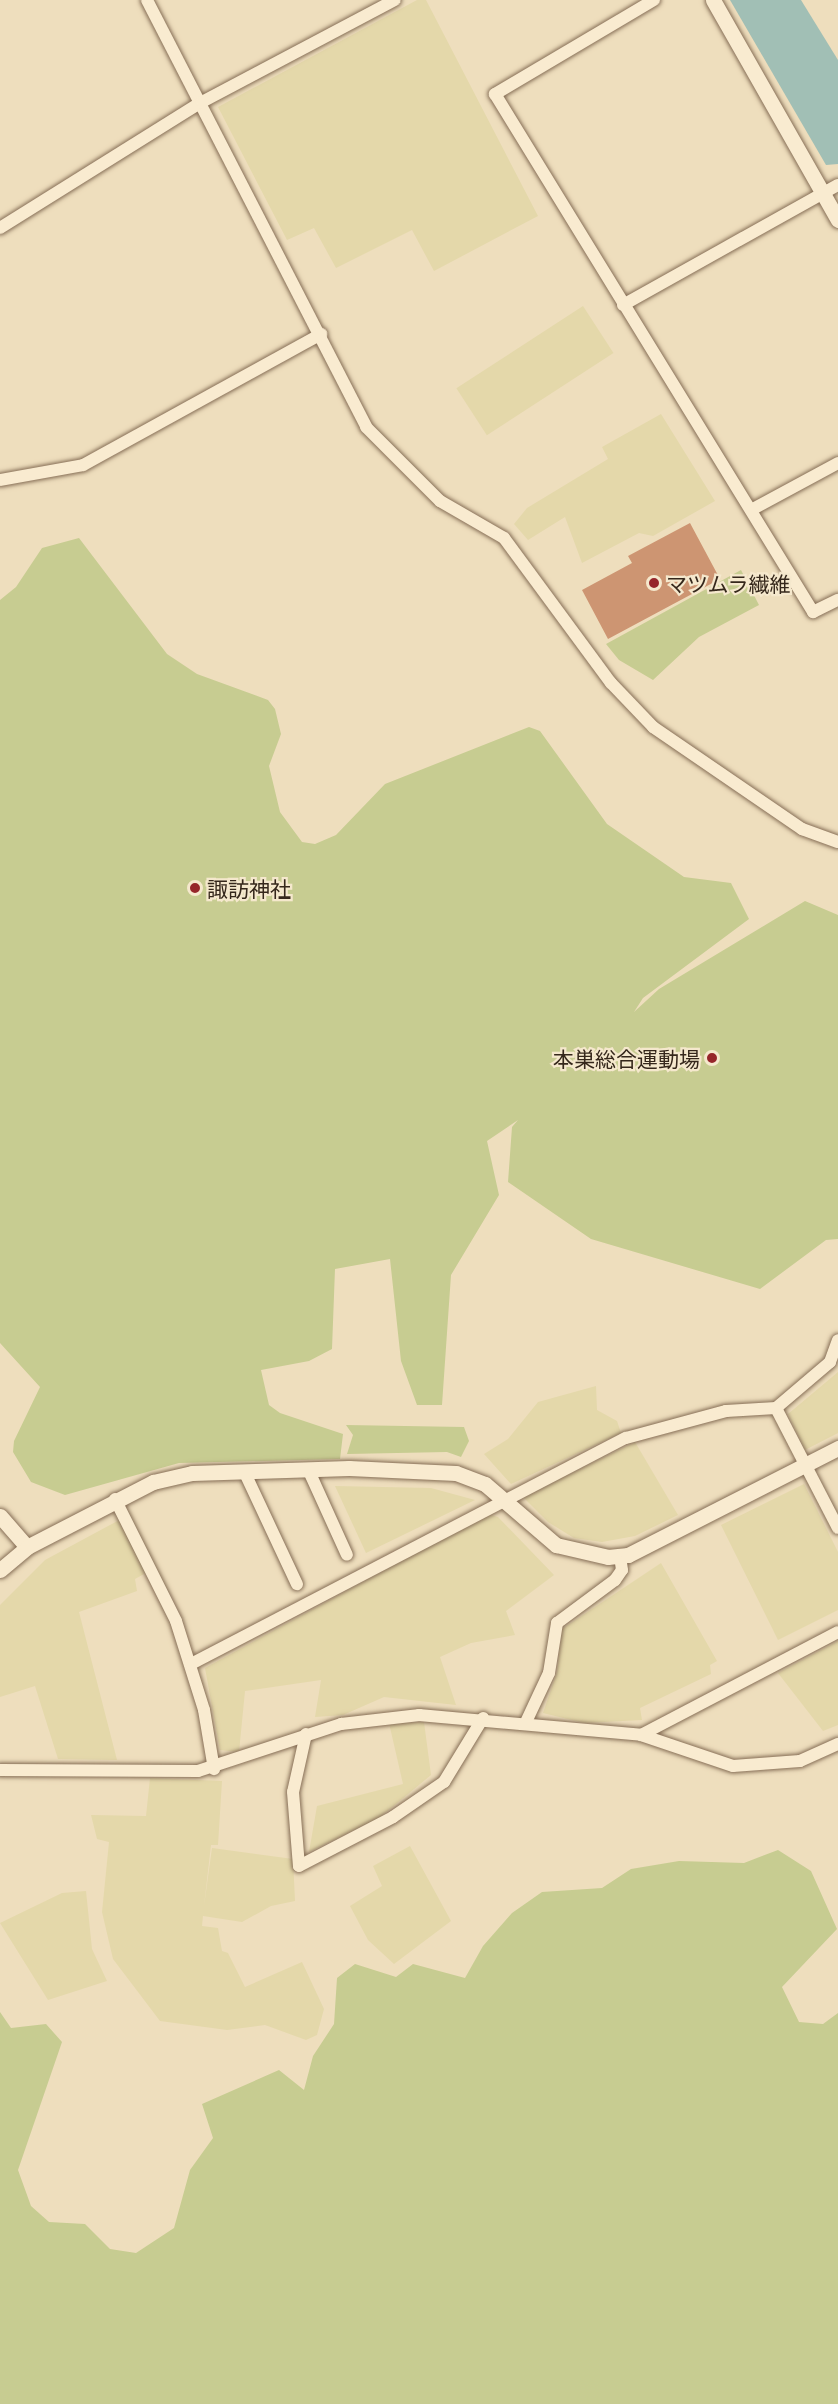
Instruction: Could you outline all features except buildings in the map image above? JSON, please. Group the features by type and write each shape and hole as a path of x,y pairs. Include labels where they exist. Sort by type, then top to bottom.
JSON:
{"street":[{"path":"147,0 321,334 366,428 440,501 504,538 611,683 653,727 802,829 838,842"},
{"path":"0,228 202,102 395,0"},
{"path":"654,0 495,94 813,612 838,600"},
{"path":"713,0 838,219"},
{"path":"623,304 838,185"},
{"path":"0,480 83,465 321,334"},
{"path":"751,510 838,463"},
{"path":"191,1664 626,1438 726,1411 776,1408 830,1362 838,1341"},
{"path":"776,1408 838,1528"},
{"path":"0,1570 27,1547 115,1499 192,1473 308,1469 441,1470 485,1484 556,1545 620,1556 838,1448"},
{"path":"308,1469 347,1555"},
{"path":"244,1471 297,1584"},
{"path":"115,1499 176,1621 191,1664 214,1769"},
{"path":"0,1516 27,1547"},
{"path":"526,1722 549,1673 557,1623 615,1580 622,1570 620,1556"},
{"path":"641,1735 838,1632"},
{"path":"0,1770 214,1769 306,1734 393,1716 483,1718 641,1735 734,1766 800,1761 838,1744"},
{"path":"306,1734 293,1792 299,1866 393,1817 444,1782 483,1718"}],"shaded area":[{"path":"417,0 426,0 538,216 434,271 412,230 336,268 314,228 287,240 218,107"},
{"path":"583,306 613,353 487,435 456,388"},
{"path":"661,414 715,501 653,536 639,533 582,563 565,517 528,540 514,524 527,508 608,459 602,447"},
{"path":"838,1372 838,1433 805,1450 788,1414"},
{"path":"596,1386 597,1410 617,1421 621,1433 511,1484 484,1454 508,1439 538,1402"},
{"path":"635,1442 678,1515 635,1536 602,1542 574,1538 548,1522 523,1497"},
{"path":"804,1484 838,1552 838,1610 778,1640 721,1525"},
{"path":"335,1486 431,1488 475,1500 366,1553"},
{"path":"488,1514 498,1517 554,1575 506,1611 515,1635 471,1643 440,1657 456,1705 384,1697 343,1715 315,1717 321,1680 245,1691 239,1752 220,1750 205,1668"},
{"path":"123,1518 151,1570 135,1579 137,1591 79,1612 117,1760 58,1759 35,1686 0,1697 0,1605 45,1560"},
{"path":"661,1563 717,1661 710,1665 711,1674 640,1708 642,1720 584,1723 543,1713 557,1672 562,1629"},
{"path":"838,1641 838,1725 823,1731 778,1673"},
{"path":"424,1722 431,1775 379,1818 309,1852 317,1806 403,1784 389,1723"},
{"path":"150,1778 222,1781 218,1845 211,1845 204,1906 212,1848 293,1859 295,1901 271,1906 242,1922 203,1916 202,1926 218,1928 222,1951 228,1953 245,1987 302,1962 324,2009 317,2035 306,2040 265,2025 227,2030 160,2021 113,1959 102,1912 109,1842 97,1839 91,1815 146,1816"},
{"path":"410,1846 451,1921 394,1964 368,1940 350,1906 382,1886 373,1866"},
{"path":"86,1891 92,1949 107,1981 48,2000 0,1923 62,1893"}],"green space":[{"path":"79,538 167,654 197,674 268,700 275,709 281,734 269,766 280,812 302,842 315,844 336,835 385,784 529,727 540,731 607,824 684,877 731,883 749,919 643,998 634,1012 659,989 805,901 838,915 838,1239 826,1240 760,1289 591,1239 508,1182 512,1127 518,1120 487,1141 499,1195 451,1275 442,1405 417,1405 401,1361 390,1259 335,1269 332,1349 309,1361 261,1370 269,1405 280,1413 343,1434 340,1459 179,1463 65,1495 31,1482 13,1452 14,1441 40,1387 0,1343 0,600 16,587 42,548"},
{"path":"741,570 759,605 699,637 653,680 619,660 606,644"},
{"path":"346,1425 464,1427 469,1441 461,1457 447,1452 347,1454 353,1435"},
{"path":"778,1850 811,1871 837,1929 782,1987 799,2022 823,2024 838,2013 838,2404 0,2404 0,2012 11,2028 46,2024 62,2042 18,2170 31,2206 49,2222 85,2224 110,2249 136,2253 174,2228 190,2170 213,2138 202,2104 279,2070 304,2090 313,2056 334,2024 337,1978 355,1964 396,1977 413,1964 465,1978 483,1946 512,1913 542,1892 602,1888 631,1869 679,1861 744,1863"}],"water":[{"path":"730,0 801,0 838,60 838,164 826,165"}],"place":[{"name":"マツムラ繊維","path":"654,583"},
{"name":"諏訪神社","path":"195,888"},
{"name":"本巣総合運動場","path":"712,1058"}]}
